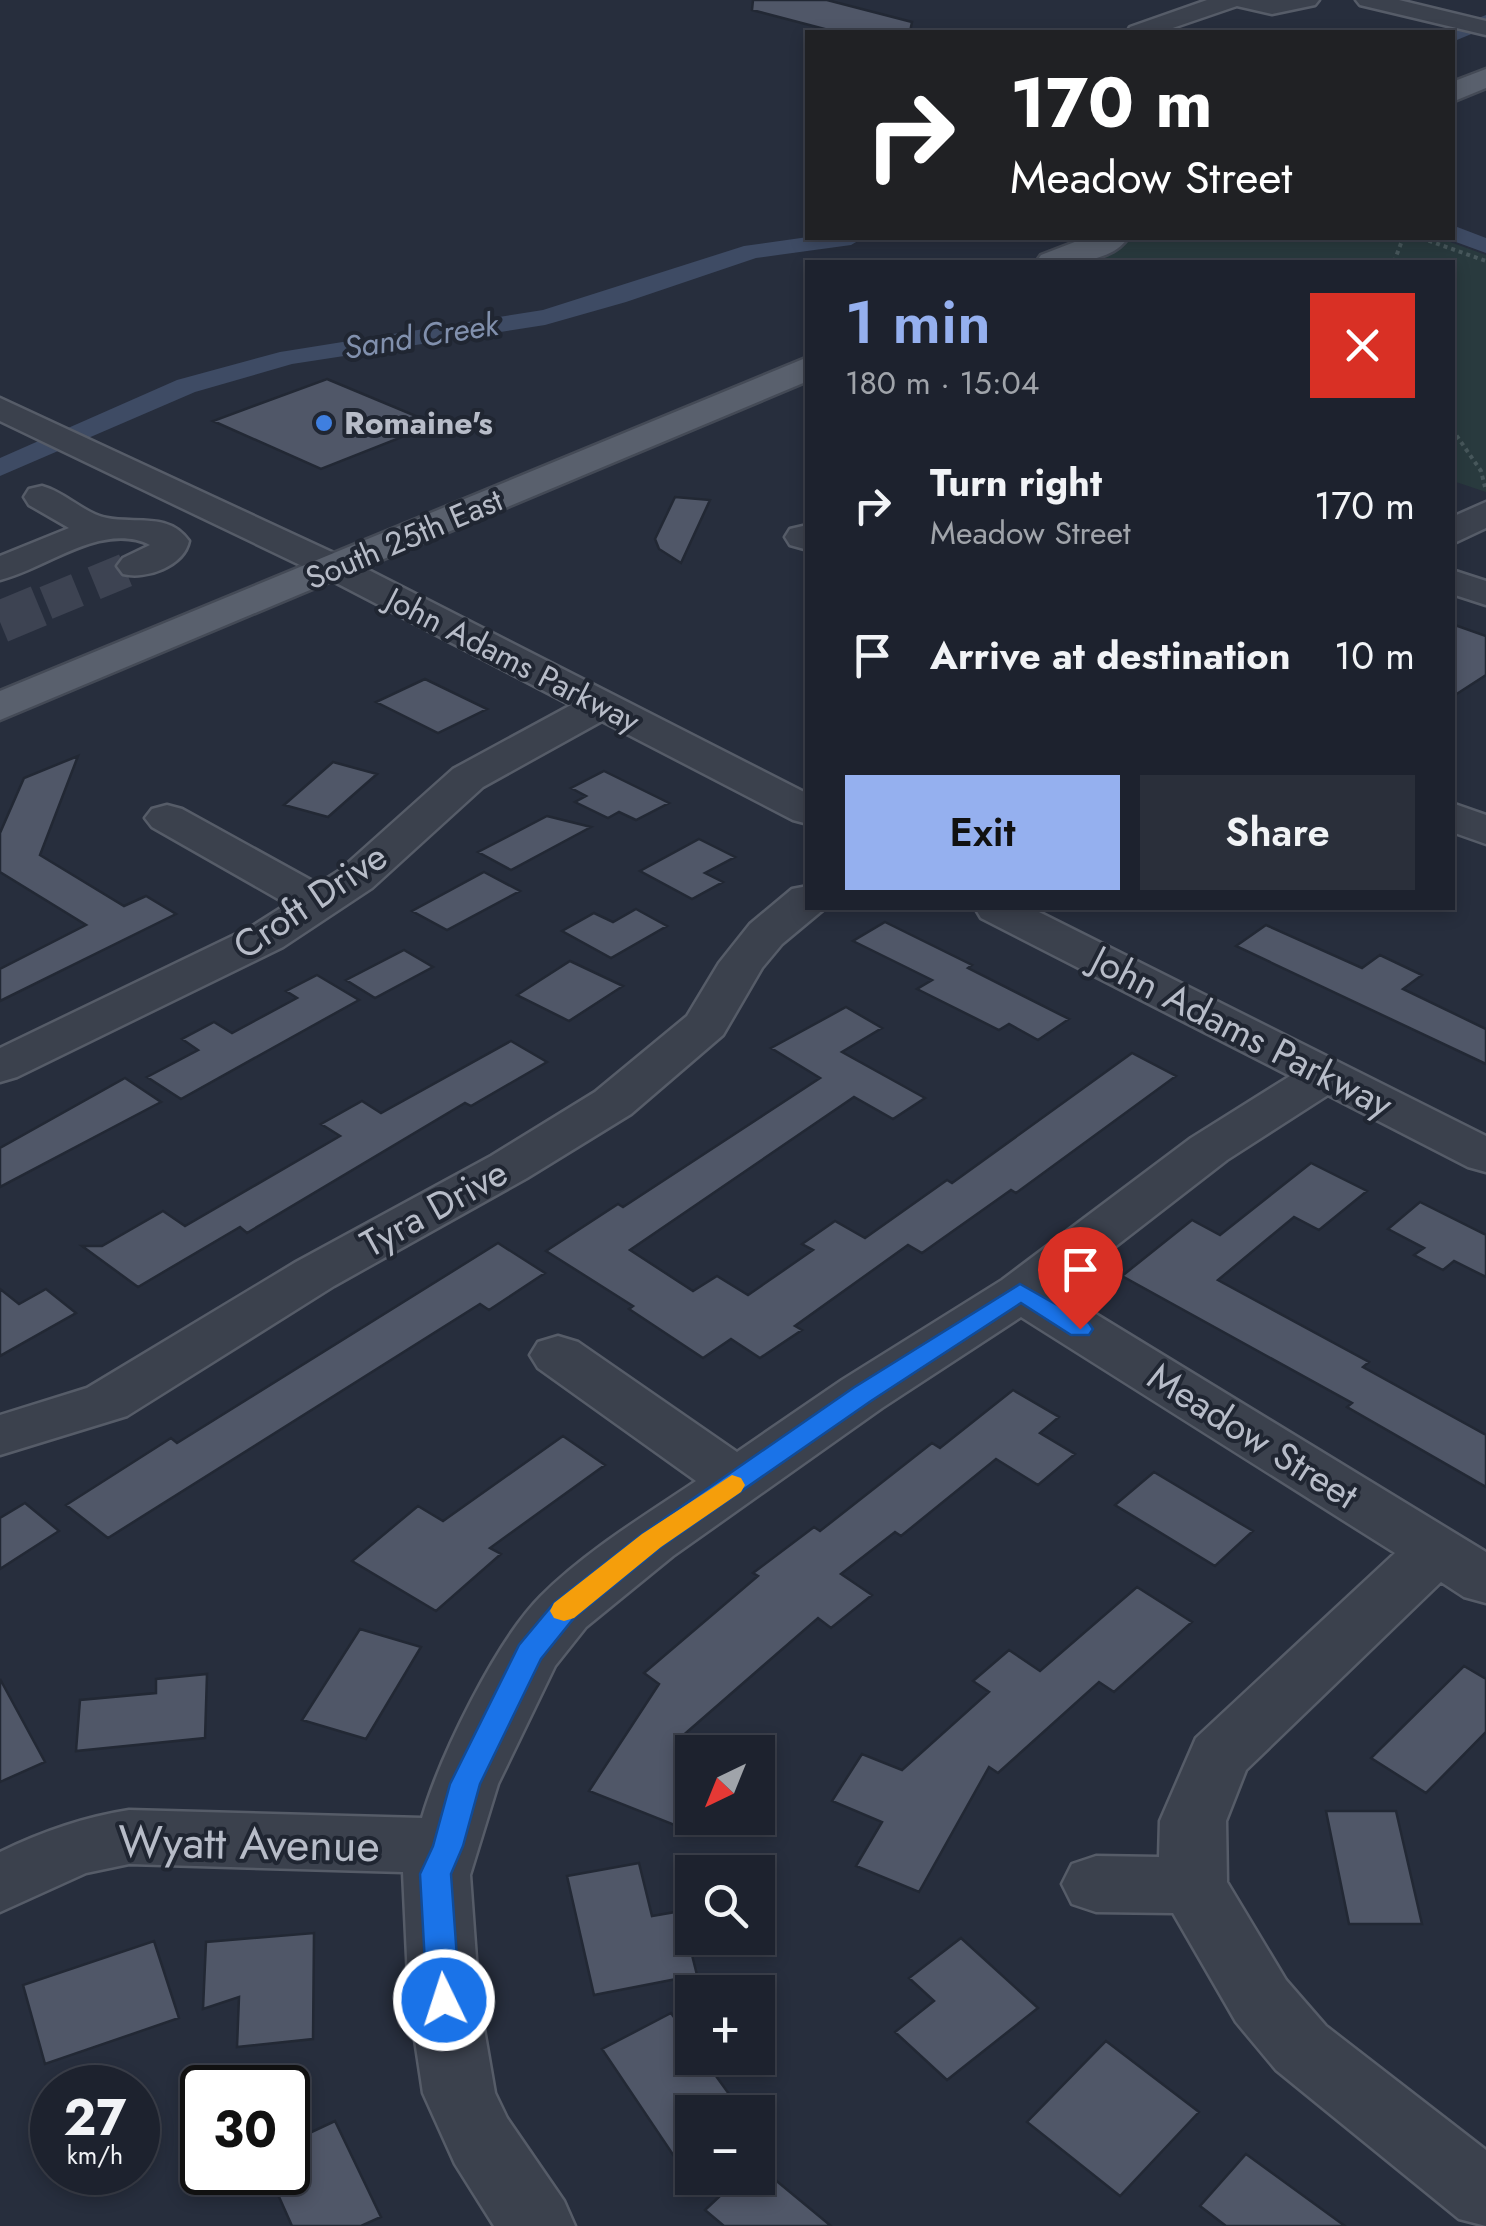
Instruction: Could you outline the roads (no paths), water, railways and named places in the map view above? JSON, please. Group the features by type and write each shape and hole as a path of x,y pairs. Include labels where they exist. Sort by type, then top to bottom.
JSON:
{"main road":[{"path":"1455,92 1486,78"},
{"path":"1058,260 1107,240"},
{"name":"South 25th East","path":"0,707 805,369"}],"street":[{"path":"1144,30 1230,0"},
{"path":"1243,0 1272,7 1307,0"},
{"path":"1368,0 1460,11 1486,28"},
{"path":"1460,11 1479,0"},
{"name":"John Adams Parkway","path":"0,408 336,568 805,809"},
{"path":"42,497 100,530"},
{"path":"1455,530 1484,503"},
{"path":"0,569 100,530 137,527 171,541 169,550 136,566"},
{"path":"1455,582 1486,594"},
{"name":"Croft Drive","path":"0,1067 267,938 356,879 468,778 600,706"},
{"path":"1455,817 1486,831"},
{"path":"167,818 320,904"},
{"name":"Tyra Drive","path":"0,1435 107,1402 315,1274 510,1167 613,1103 706,1024 742,963 766,934 805,902"},
{"name":"John Adams Parkway","path":"1001,910 1486,1156"},
{"path":"537,2226 480,2141 460,2094 444,2000 436,1874 465,1784 530,1653 564,1610 652,1540 1020,1292 1209,1149 1326,1075"},
{"name":"Meadow Street","path":"1020,1292 1461,1565"},
{"path":"558,1355 737,1481"},
{"path":"1461,1565 1219,1756 1194,1822 1193,1885 1262,2001 1300,2048 1486,2195"},
{"name":"Wyatt Avenue","path":"0,1884 89,1842 129,1836 448,1846"},
{"path":"1096,1884 1193,1885"}],"waterway":[{"name":"Sand Creek","path":"1455,35 1486,21"},
{"path":"1455,233 1486,246"},
{"name":"Sand Creek","path":"0,468 186,386 289,357 545,317 752,251 836,240"}],"tunnel":[{"path":"46,603 136,566"},
{"path":"0,622 53,600"}],"place":[{"name":"Romaine's","path":"324,423"}]}
